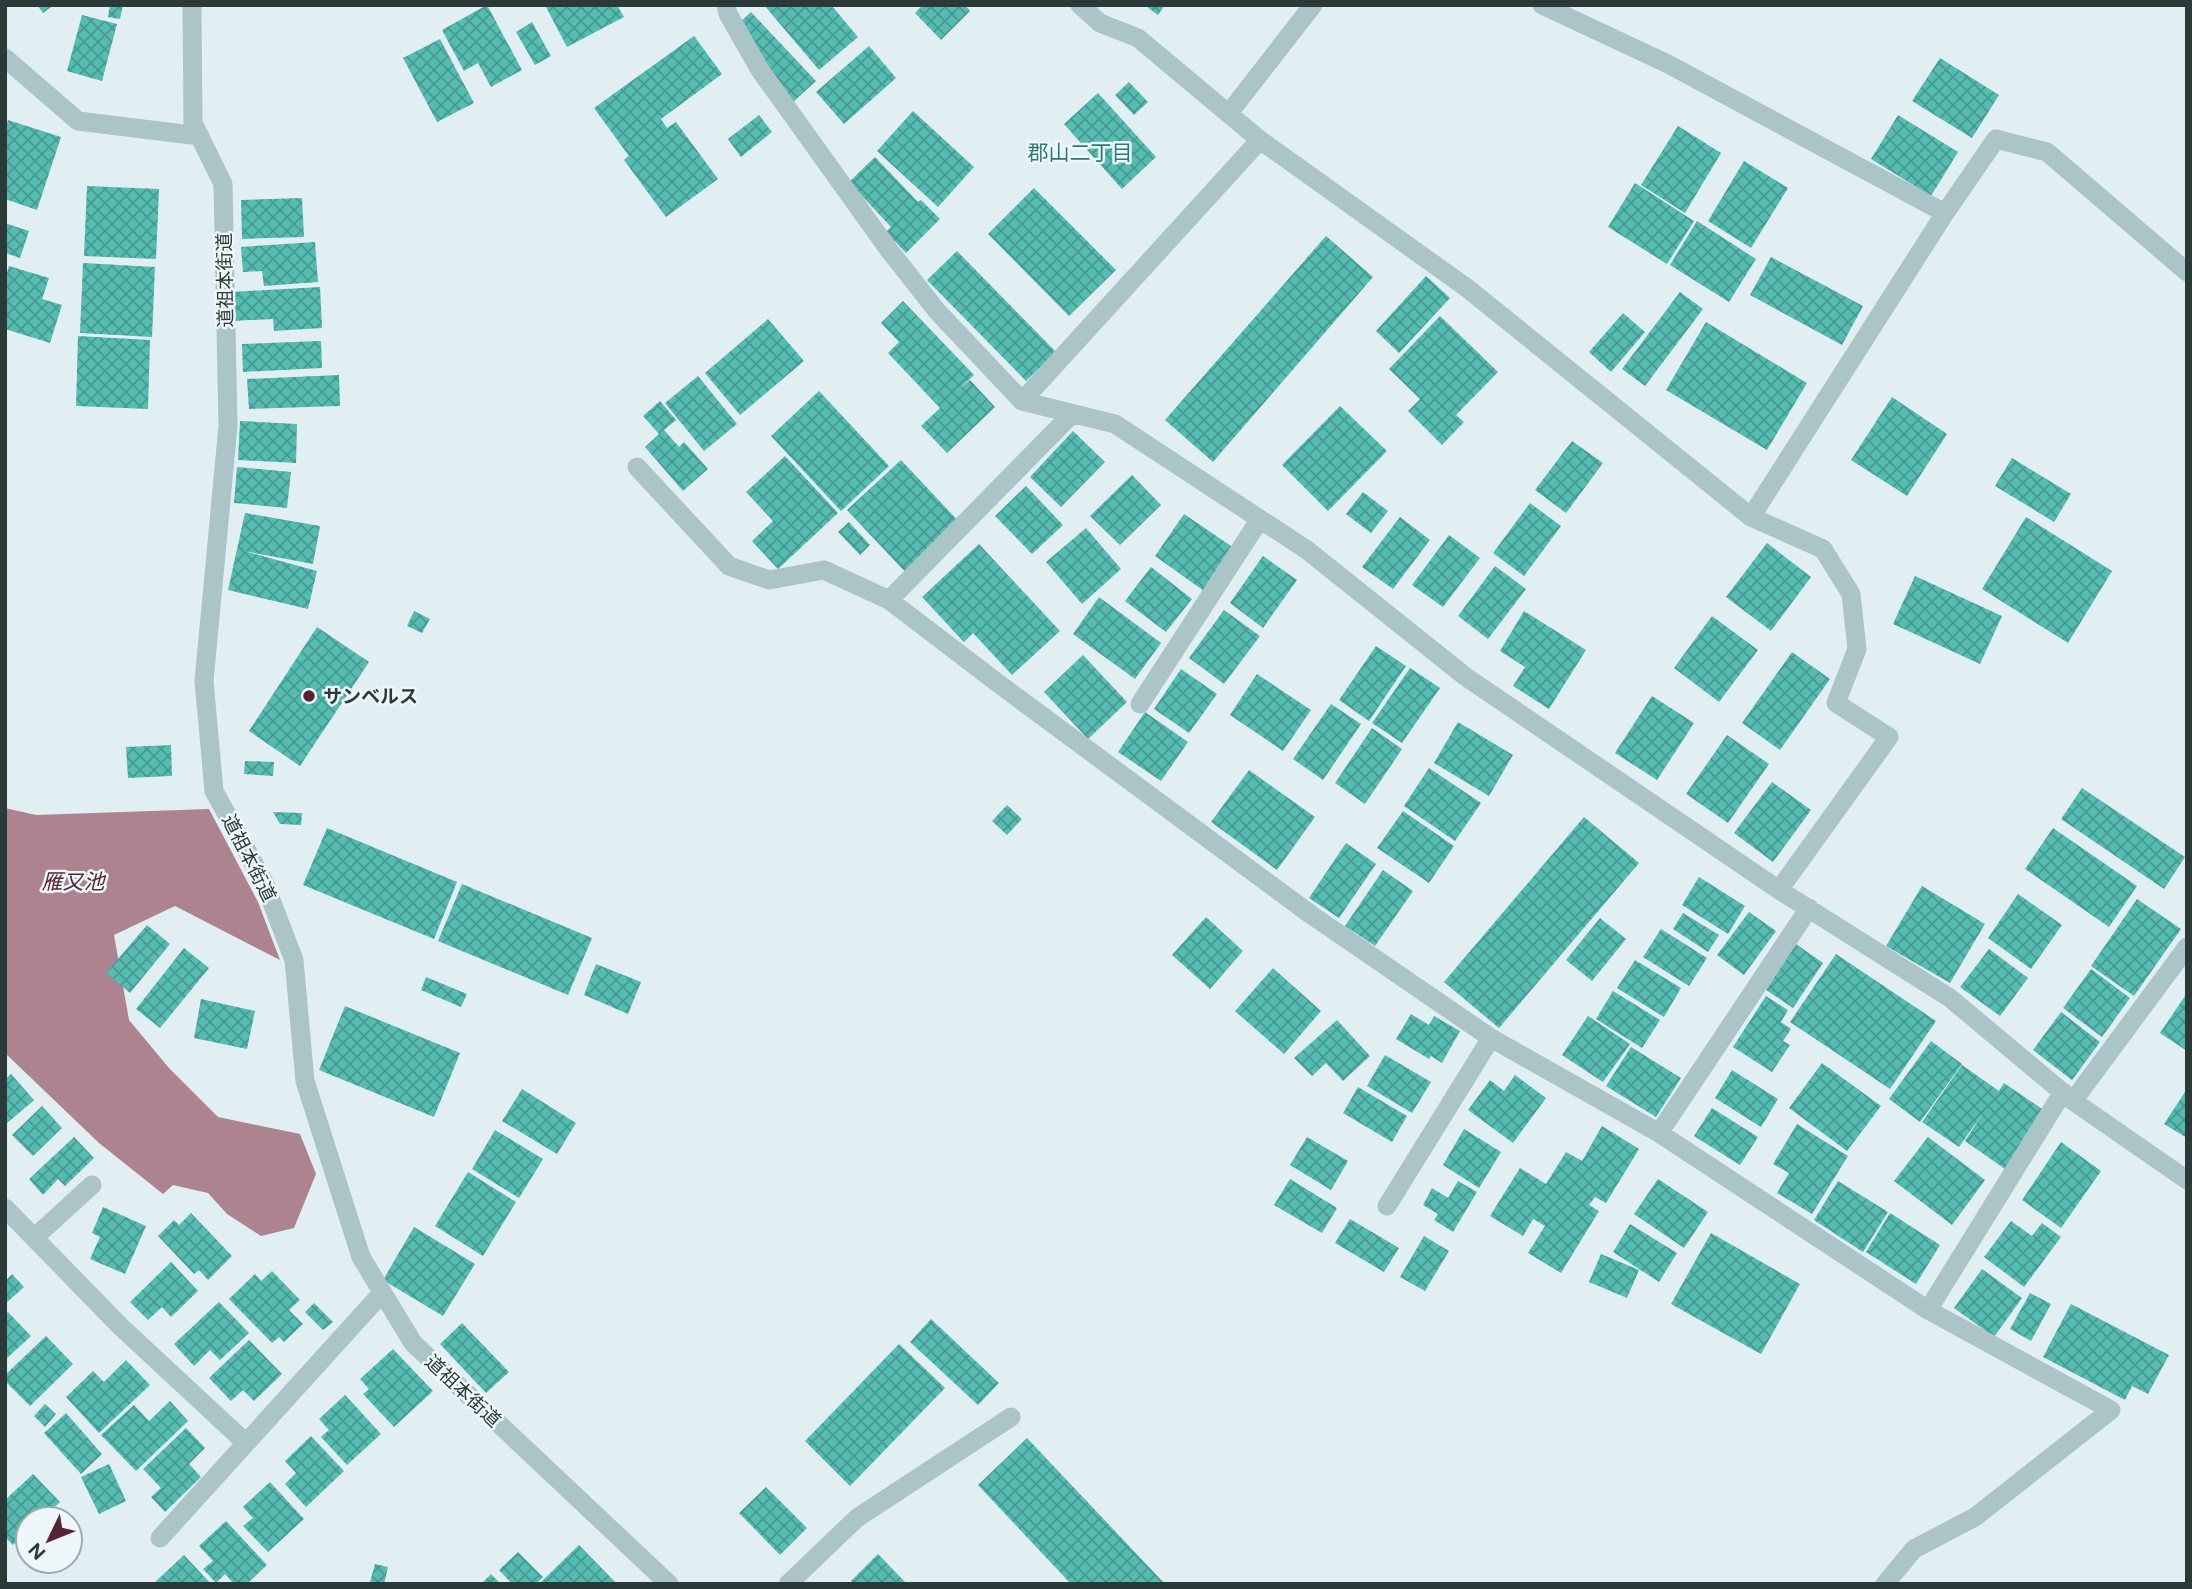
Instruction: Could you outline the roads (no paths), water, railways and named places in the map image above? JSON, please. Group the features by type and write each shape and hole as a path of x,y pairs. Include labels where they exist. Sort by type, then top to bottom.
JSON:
{"street":[{"name":"道祖本街道","path":"192,5 193,123 223,184 228,426 204,681 214,791 264,882 294,960 305,1081 361,1257 413,1343 669,1584"},
{"path":"726,5 728,14 760,70 889,250 937,311 1022,401 1115,424 1307,550 1466,677 1779,890 1950,998 2068,1097 2187,1180"},
{"path":"1080,5 1100,23 1138,38 1260,140 1467,288 1751,517 1823,549 1851,594 1857,649 1836,703 1889,737 1779,890"},
{"path":"1229,113 1313,5"},
{"path":"1542,5 1668,64 1945,213"},
{"path":"5,58 78,121 200,136"},
{"path":"1751,517 1945,213 1996,139 2047,152 2187,272"},
{"path":"1022,401 1260,140"},
{"path":"889,600 1072,414"},
{"path":"637,467 729,566 769,580 824,570 889,600 1310,914 1491,1038 1659,1133 1928,1310 2111,1410 1975,1517 1914,1549 1885,1584"},
{"path":"1140,704 1259,519"},
{"path":"1659,1133 1809,908"},
{"path":"1928,1310 2068,1097 2187,947"},
{"path":"1387,1206 1491,1038"},
{"path":"34,1238 92,1185"},
{"path":"5,1209 120,1326 246,1443"},
{"path":"160,1538 382,1293"},
{"path":"788,1584 857,1518 1011,1417"}],"water":[{"name":"雁又池","path":"5,808 36,815 209,809 258,902 280,960 175,906 114,935 129,1020 169,1068 218,1117 300,1134 316,1174 294,1228 261,1236 227,1214 208,1193 173,1185 163,1194 99,1143 5,1053"}],"place":[{"name":"サンベルス","path":"309,696"}],"district":[{"name":"郡山二丁目","path":"1080,152"}]}
